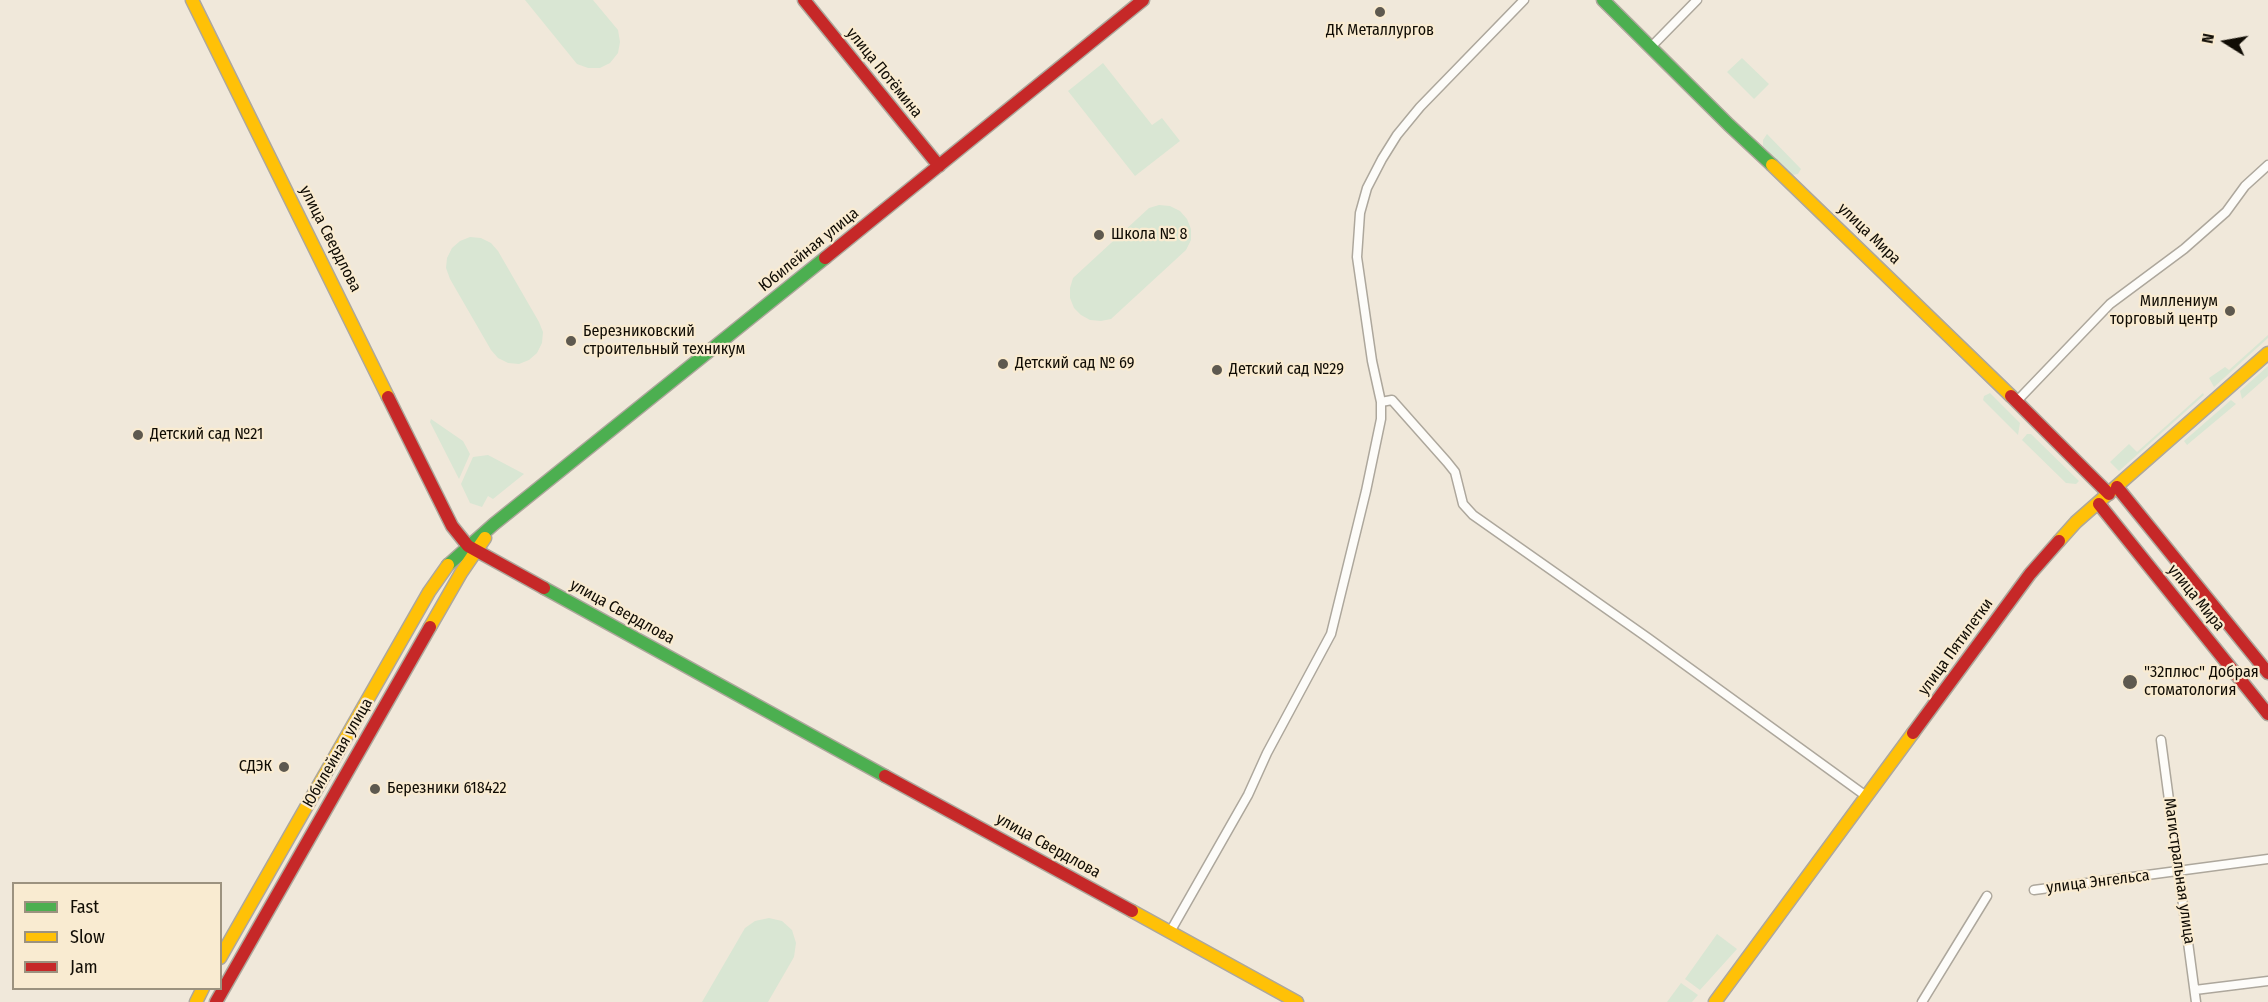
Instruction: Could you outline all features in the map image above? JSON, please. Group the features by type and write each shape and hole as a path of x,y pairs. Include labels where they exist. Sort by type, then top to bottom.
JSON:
{"main road":[{"name":"улица Свердлова","path":"192,0 452,526 472,549 1297,1002"},
{"name":"улица Потёмина","path":"804,0 939,166"},
{"name":"Юбилейная улица","path":"216,1002 472,549 494,524 1143,0"},
{"name":"улица Мира","path":"1603,0 2016,402 2113,491 2268,673"},
{"name":"улица Пятилетки","path":"1715,1002 2030,574 2066,532 2268,353"},
{"name":"улица Мира","path":"2099,504 2268,714"},
{"name":"Юбилейная улица","path":"222,954 429,592 447,566 472,549"}],"street":[{"path":"1170,932 1248,795 1266,753 1331,634 1381,419 1382,402 1372,361 1357,257 1360,213 1367,188 1382,159 1413,116 1524,0"},
{"path":"1650,48 1697,0"},
{"path":"2016,402 2110,304 2201,235 2226,212 2245,186 2268,165"},
{"path":"1382,402 1392,400 1447,462 1455,472 1463,504 1473,515 1866,796"},
{"name":"Магистральная улица","path":"2161,740 2196,1002"},
{"name":"улица Энгельса","path":"2034,890 2268,859"},
{"path":"1922,1002 1987,896"},
{"path":"2195,990 2268,981"}],"green space":[{"path":"525,0 593,0 618,30 620,42 618,53 610,63 600,68 588,68 577,64"},
{"path":"1742,58 1769,84 1754,99 1727,72"},
{"path":"1103,63 1152,125 1162,118 1180,141 1135,176 1068,91"},
{"path":"1767,134 1801,169 1798,174 1793,175 1763,146 1763,140"},
{"path":"1159,205 1170,206 1180,211 1187,219 1191,229 1191,240 1186,250 1111,319 1090,320 1081,315 1074,308 1070,298 1073,278 1149,208"},
{"path":"470,237 481,238 491,243 498,251 539,322 543,332 542,343 537,353 529,360 519,364 508,363 498,358 491,350 450,279 446,268 447,258 452,248 460,241"},
{"path":"2268,335 2268,338 2214,387 2209,378 2225,367 2229,370"},
{"path":"2268,366 2268,376 2242,399 2240,391"},
{"path":"1990,393 2020,423 2018,435 1983,400 1984,396"},
{"path":"2203,393 2204,395 2119,471 2110,462 2129,444 2137,452"},
{"path":"2231,400 2236,404 2187,445 2184,441"},
{"path":"431,419 463,441 470,454 459,479 430,422"},
{"path":"2027,434 2031,434 2079,481 2076,484 2066,483 2022,440"},
{"path":"488,455 524,474 493,499 488,496 482,507 470,503 461,484 473,457"},
{"path":"769,918 782,921 792,930 796,943 794,957 768,1002 702,1002 745,928 755,921"},
{"path":"1717,934 1737,949 1700,990 1685,979"},
{"path":"1681,983 1698,995 1692,1002 1667,1002"}],"traffic: fast":[{"path":"1603,0 1772,165"},
{"path":"448,565 494,524 825,258"},
{"path":"544,588 885,776"}],"traffic: slow":[{"path":"192,0 388,397"},
{"path":"1772,165 2011,396"},
{"path":"2059,541 2076,522 2268,353"},
{"path":"430,627 461,573 485,538"},
{"path":"222,954 429,592 448,565"},
{"path":"1715,1002 1913,733"},
{"path":"1132,911 1297,1002"},
{"path":"196,1002 202,990"}],"traffic: jam":[{"path":"804,0 939,166"},
{"path":"825,258 1143,0"},
{"path":"2011,396 2109,494"},
{"path":"388,397 452,526 468,546 544,588"},
{"path":"2117,487 2268,673"},
{"path":"2099,504 2268,714"},
{"path":"1913,733 2030,574 2059,541"},
{"path":"216,1002 430,627"},
{"path":"885,776 1132,911"}],"place":[{"name":"ДК Металлургов","path":"1380,12"},
{"name":"Школа № 8","path":"1099,235"},
{"name":"Миллениум торговый центр","path":"2230,311"},
{"name":"Березниковский строительный техникум","path":"571,341"},
{"name":"Детский сад № 69","path":"1003,364"},
{"name":"Детский сад №29","path":"1217,370"},
{"name":"Детский сад №21","path":"138,435"},
{"name":"\"32плюс\" Добрая стоматология","path":"2130,682"},
{"name":"СДЭК","path":"284,767"},
{"name":"Березники 618422","path":"375,789"}]}
